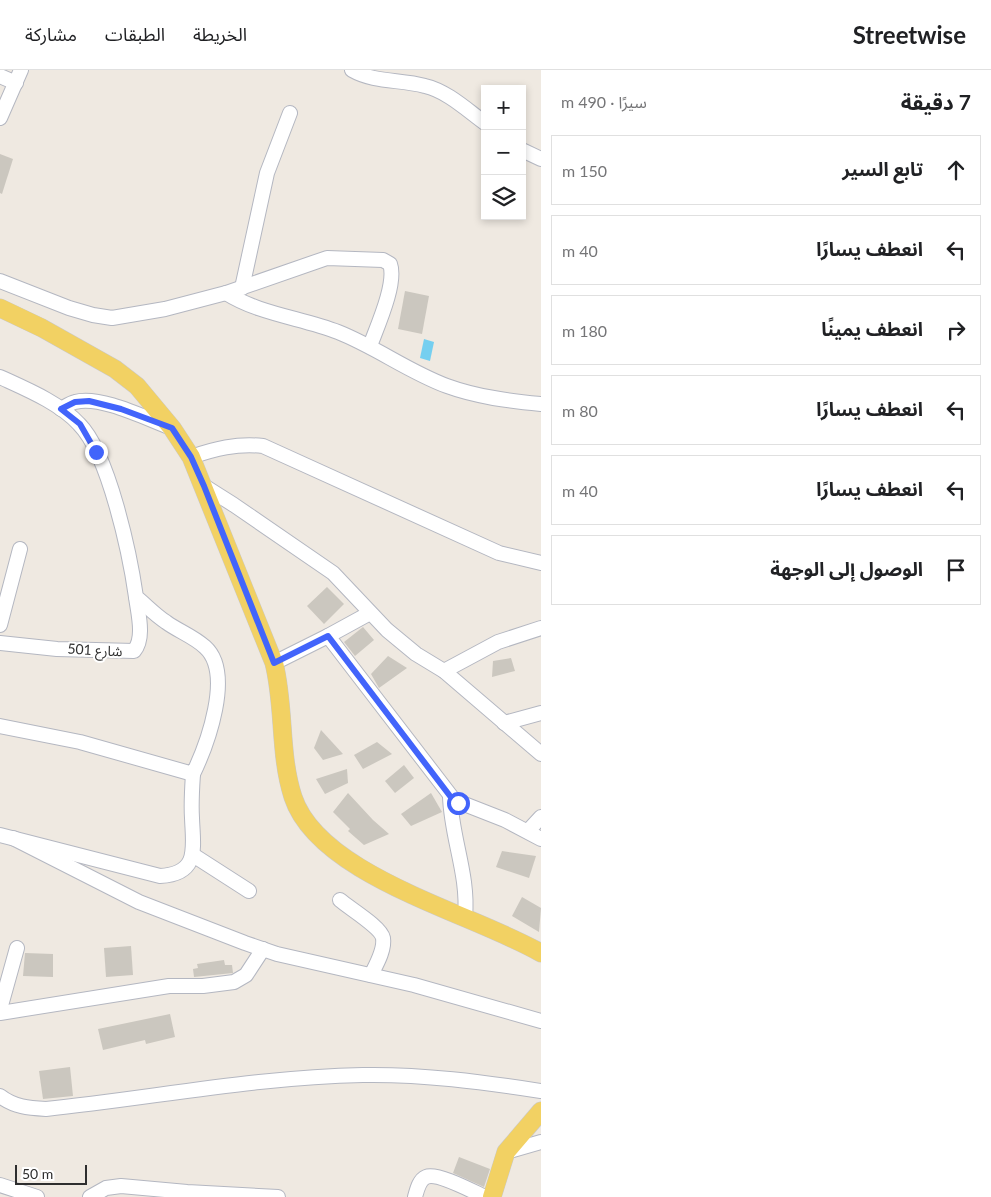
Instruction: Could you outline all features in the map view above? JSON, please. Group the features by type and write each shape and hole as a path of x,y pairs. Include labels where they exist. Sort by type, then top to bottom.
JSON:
{"main road":[{"path":"0,308 42,328 115,369 136,386 172,428 191,457 274,663 279,683 283,720 285,767 293,799 306,824 329,848 360,870 541,953"},
{"path":"492,1197 506,1152 541,1111"}],"street":[{"path":"352,70 372,79 412,83 434,89 481,120"},
{"path":"0,76 18,74 0,118"},
{"path":"242,288 268,173 290,113"},
{"path":"526,152 541,159"},
{"path":"0,280 31,294 103,317 165,309 226,293 327,258 368,258 388,262 392,271 390,285 370,346"},
{"path":"226,293 246,304 305,320 370,346 448,386 494,398 541,404"},
{"path":"0,377 61,409 85,431 100,460 125,541 136,597 166,622 206,647 216,669 218,685 211,725 193,774 191,798 193,855 189,864 182,870 172,875 160,876 6,836"},
{"path":"61,409 75,402 89,401 121,409 172,428"},
{"path":"191,457 214,449 248,444 263,446 499,553 541,563"},
{"path":"204,486 318,561 344,584 370,613 416,654 444,671 541,754"},
{"path":"0,625 20,549"},
{"name":"شارع 501","path":"0,643 57,648 134,651 139,643 140,636 136,597"},
{"path":"274,663 370,613"},
{"path":"444,671 498,642 541,628"},
{"path":"328,636 450,796 458,803 505,820 541,839"},
{"path":"504,723 541,713"},
{"path":"0,726 80,742 193,774"},
{"path":"450,796 450,814 465,882 466,917"},
{"path":"528,831 541,817"},
{"path":"6,836 139,902 263,949 371,975 541,1021"},
{"path":"193,855 249,891"},
{"path":"340,900 377,929 383,938 382,951 371,975"},
{"path":"0,1009 17,948"},
{"path":"0,1013 170,986 203,986 234,982 246,975 263,949"},
{"path":"0,1096 8,1102 24,1108 46,1110 237,1086 364,1075 437,1078 541,1091"},
{"path":"506,1152 541,1142"},
{"path":"415,1197 422,1180 430,1176 485,1197"},
{"path":"0,1185 37,1197"},
{"path":"90,1197 106,1188 121,1186 278,1197"}],"water":[{"path":"424,339 434,342 430,361 420,358"}],"building":[{"path":"0,154 13,159 2,194 0,193"},
{"path":"405,291 429,296 422,334 398,329"},
{"path":"327,587 344,604 324,624 307,606"},
{"path":"363,627 374,640 355,656 344,642"},
{"path":"388,656 407,668 379,688 371,674"},
{"path":"511,658 515,671 492,677 493,661"},
{"path":"321,730 343,754 323,760 314,748"},
{"path":"377,742 392,754 363,769 354,755"},
{"path":"404,765 414,778 395,793 385,781"},
{"path":"347,769 348,783 325,794 316,779"},
{"path":"348,793 389,834 364,845 348,831 350,829 333,812"},
{"path":"431,793 442,812 411,826 401,814"},
{"path":"502,851 536,856 529,878 496,867"},
{"path":"522,897 541,908 539,932 512,916"},
{"path":"131,946 133,975 106,977 104,948"},
{"path":"25,953 53,954 53,977 23,976"},
{"path":"224,960 225,965 232,965 233,973 194,977 193,969 198,968 197,964"},
{"path":"170,1014 175,1037 146,1044 145,1040 103,1050 98,1029"},
{"path":"70,1067 73,1096 43,1099 39,1071"},
{"path":"459,1157 490,1169 484,1187 453,1173"}],"route":[{"path":"96,452 80,424 61,409 75,402 89,401 121,409 172,428 191,457 204,486 274,663 328,636 450,796 458,803"}]}
